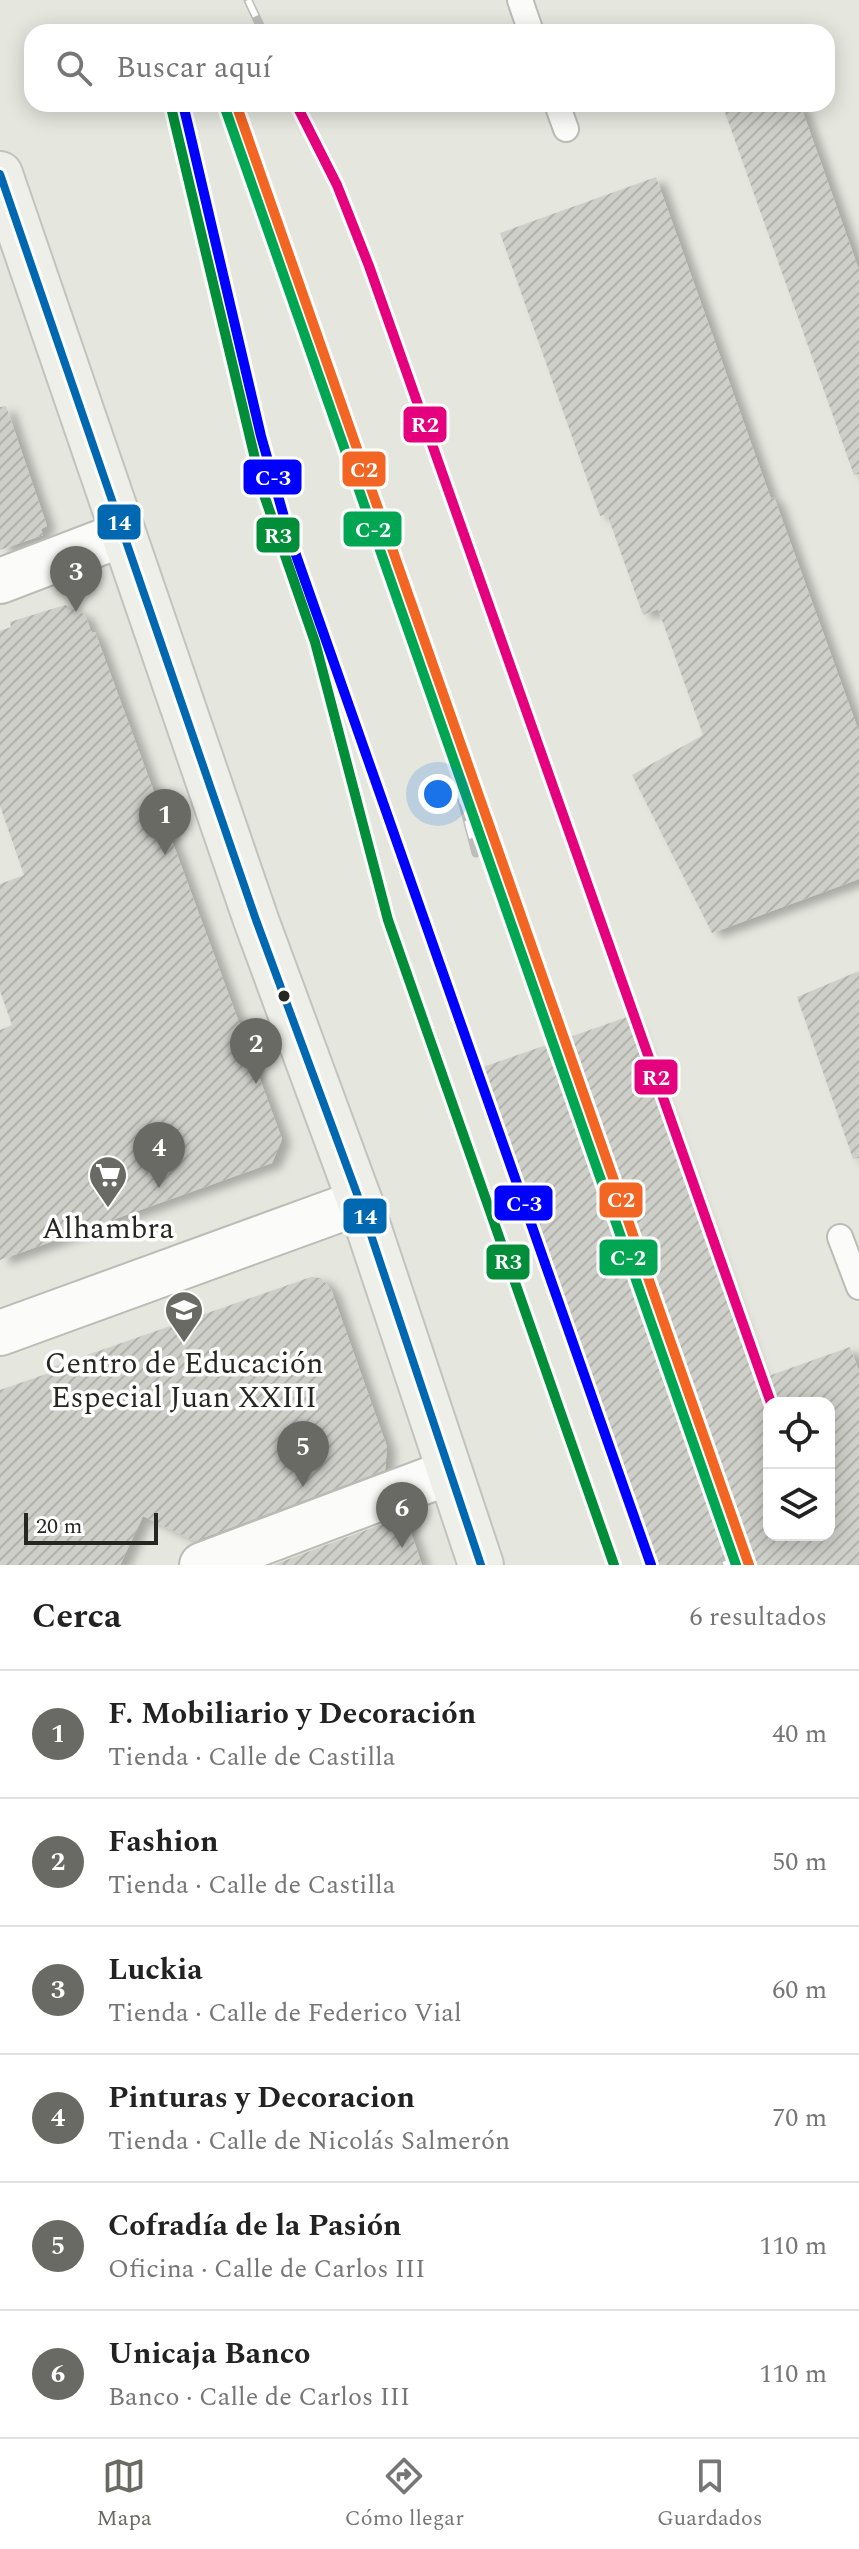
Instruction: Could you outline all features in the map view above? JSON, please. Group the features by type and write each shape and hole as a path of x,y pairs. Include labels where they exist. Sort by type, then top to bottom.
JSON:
{"main road":[{"path":"0,174 256,920 360,1202 447,1473 481,1565"}],"street":[{"path":"0,581 123,534"},
{"path":"0,1333 360,1202"},
{"path":"202,1565 447,1473"}],"lane":[{"path":"520,0 528,24"},
{"path":"560,112 566,129"},
{"path":"840,1237 859,1287"}],"building":[{"path":"725,112 803,112 859,270 859,474 854,475"},
{"path":"656,177 771,499 774,497 859,732 859,879 712,933 632,775 703,735 658,609 643,615 607,514 600,516 500,233"},
{"path":"6,406 47,526 41,529 43,535 0,550 0,407"},
{"path":"65,605 85,615 92,633 95,632 282,1139 272,1163 0,1260 0,1030 12,1025 0,991 0,884 24,875 0,806 0,631 11,627 10,622"},
{"path":"859,971 859,1158 853,1159 797,997"},
{"path":"630,1016 760,1379 850,1347 859,1371 859,1565 656,1565 480,1068"},
{"path":"311,1277 321,1278 331,1289 387,1447 385,1470 195,1541 143,1516 120,1565 0,1565 0,1390 49,1373 47,1369"},
{"path":"401,1517 406,1518 422,1565 273,1565"}],"railway":[{"path":"248,0 259,24"},
{"path":"302,112 315,138"},
{"path":"403,577 476,853"},
{"path":"725,1561 727,1565"}],"transit line":[{"name":"R3","path":"172,112 263,492 315,642 388,920 614,1565"},
{"name":"C-3","path":"185,112 261,436 290,538 651,1565"},
{"name":"C-2","path":"226,112 736,1565"},
{"name":"C2","path":"239,112 749,1565"},
{"name":"R2","path":"300,112 337,185 369,266 769,1397"},
{"name":"14","path":"0,174 256,920 360,1202 481,1565"}],"place":[{"name":"Luckia","path":"76,612"},
{"name":"F. Mobiliario y Decoración","path":"165,855"},
{"name":"Fashion","path":"256,1084"},
{"name":"Pinturas y Decoracion","path":"159,1188"},
{"name":"Alhambra","path":"108,1209"},
{"name":"Centro de Educación Especial Juan XXIII","path":"184,1344"},
{"name":"Cofradía de la Pasión","path":"303,1487"},
{"name":"Unicaja Banco","path":"402,1548"}]}
